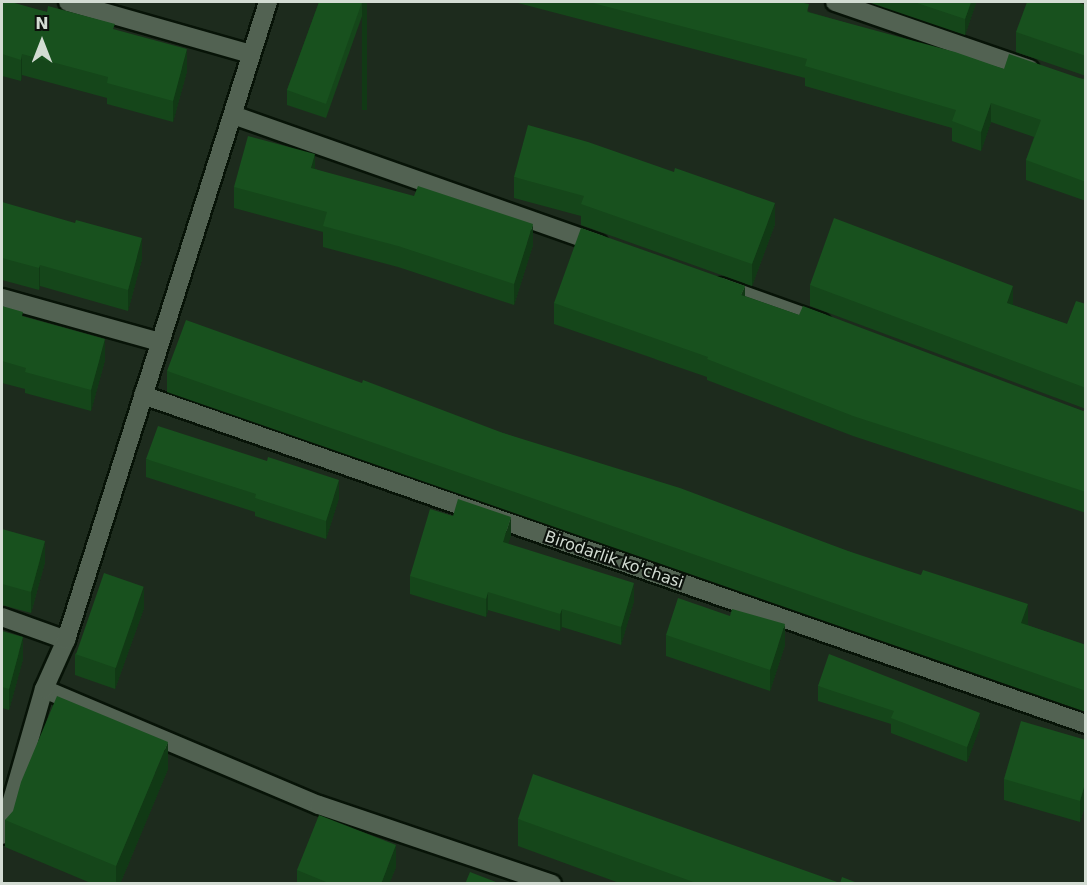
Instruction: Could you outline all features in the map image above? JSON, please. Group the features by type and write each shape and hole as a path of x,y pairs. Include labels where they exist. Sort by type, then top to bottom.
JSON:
{"street":[{"path":"68,2 251,54"},
{"path":"2,835 44,689 66,640 268,2"},
{"path":"835,2 1043,73"},
{"path":"233,115 612,249"},
{"path":"701,280 834,328"},
{"path":"2,298 160,342"},
{"name":"Birodarlik ko'chasi","path":"143,395 1086,724"},
{"path":"2,616 66,640"},
{"path":"44,689 319,805 552,884"}],"building":[{"path":"2,2 11,2 47,12 48,6 115,24 113,29 187,49 173,101 107,83 108,77 22,54 21,60 2,54"},
{"path":"319,2 362,2 326,104 287,90"},
{"path":"589,2 799,2 809,4 807,12 955,52 1004,69 1009,54 1086,79 1086,182 1026,160 1041,120 991,103 981,132 952,121 956,110 805,66 807,59"},
{"path":"914,2 971,2 965,19"},
{"path":"1027,2 1076,2 1086,5 1086,56 1016,32"},
{"path":"528,125 588,142 674,172 675,168 775,203 752,264 581,204 584,196 514,177"},
{"path":"248,136 315,154 311,168 414,196 418,186 533,224 514,284 398,246 323,226 327,212 234,187"},
{"path":"2,202 75,223 76,220 142,238 128,290 40,265 39,268 2,258"},
{"path":"834,218 1013,286 1007,303 1067,324 1076,301 1086,304 1086,388 810,285"},
{"path":"581,228 745,286 741,295 799,315 803,306 1083,411 1086,410 1086,492 853,416 707,359 708,357 554,303"},
{"path":"2,306 23,312 22,316 105,339 91,390 25,372 26,368 2,361"},
{"path":"186,320 362,383 363,380 503,433 680,488 848,551 921,575 923,570 1028,604 1021,623 1086,645 1086,691 167,371"},
{"path":"158,426 267,461 268,457 339,480 326,521 255,498 256,494 146,459"},
{"path":"458,499 511,517 503,542 634,583 621,627 562,609 560,614 488,592 486,599 410,576 430,509 453,516"},
{"path":"2,529 45,541 31,592 2,584"},
{"path":"104,573 144,587 116,668 76,654"},
{"path":"678,598 730,616 732,609 785,624 770,670 666,635"},
{"path":"2,631 23,637 9,689 2,687"},
{"path":"829,654 980,713 967,747 891,718 894,711 818,686"},
{"path":"57,696 168,742 116,866 5,820 13,811 21,782"},
{"path":"1021,721 1086,740 1086,780 1080,801 1004,779"},
{"path":"533,774 840,883 842,877 860,884 699,884 518,819"},
{"path":"319,815 396,845 381,884 331,884 297,870"},
{"path":"470,872 501,884 465,884"}]}
